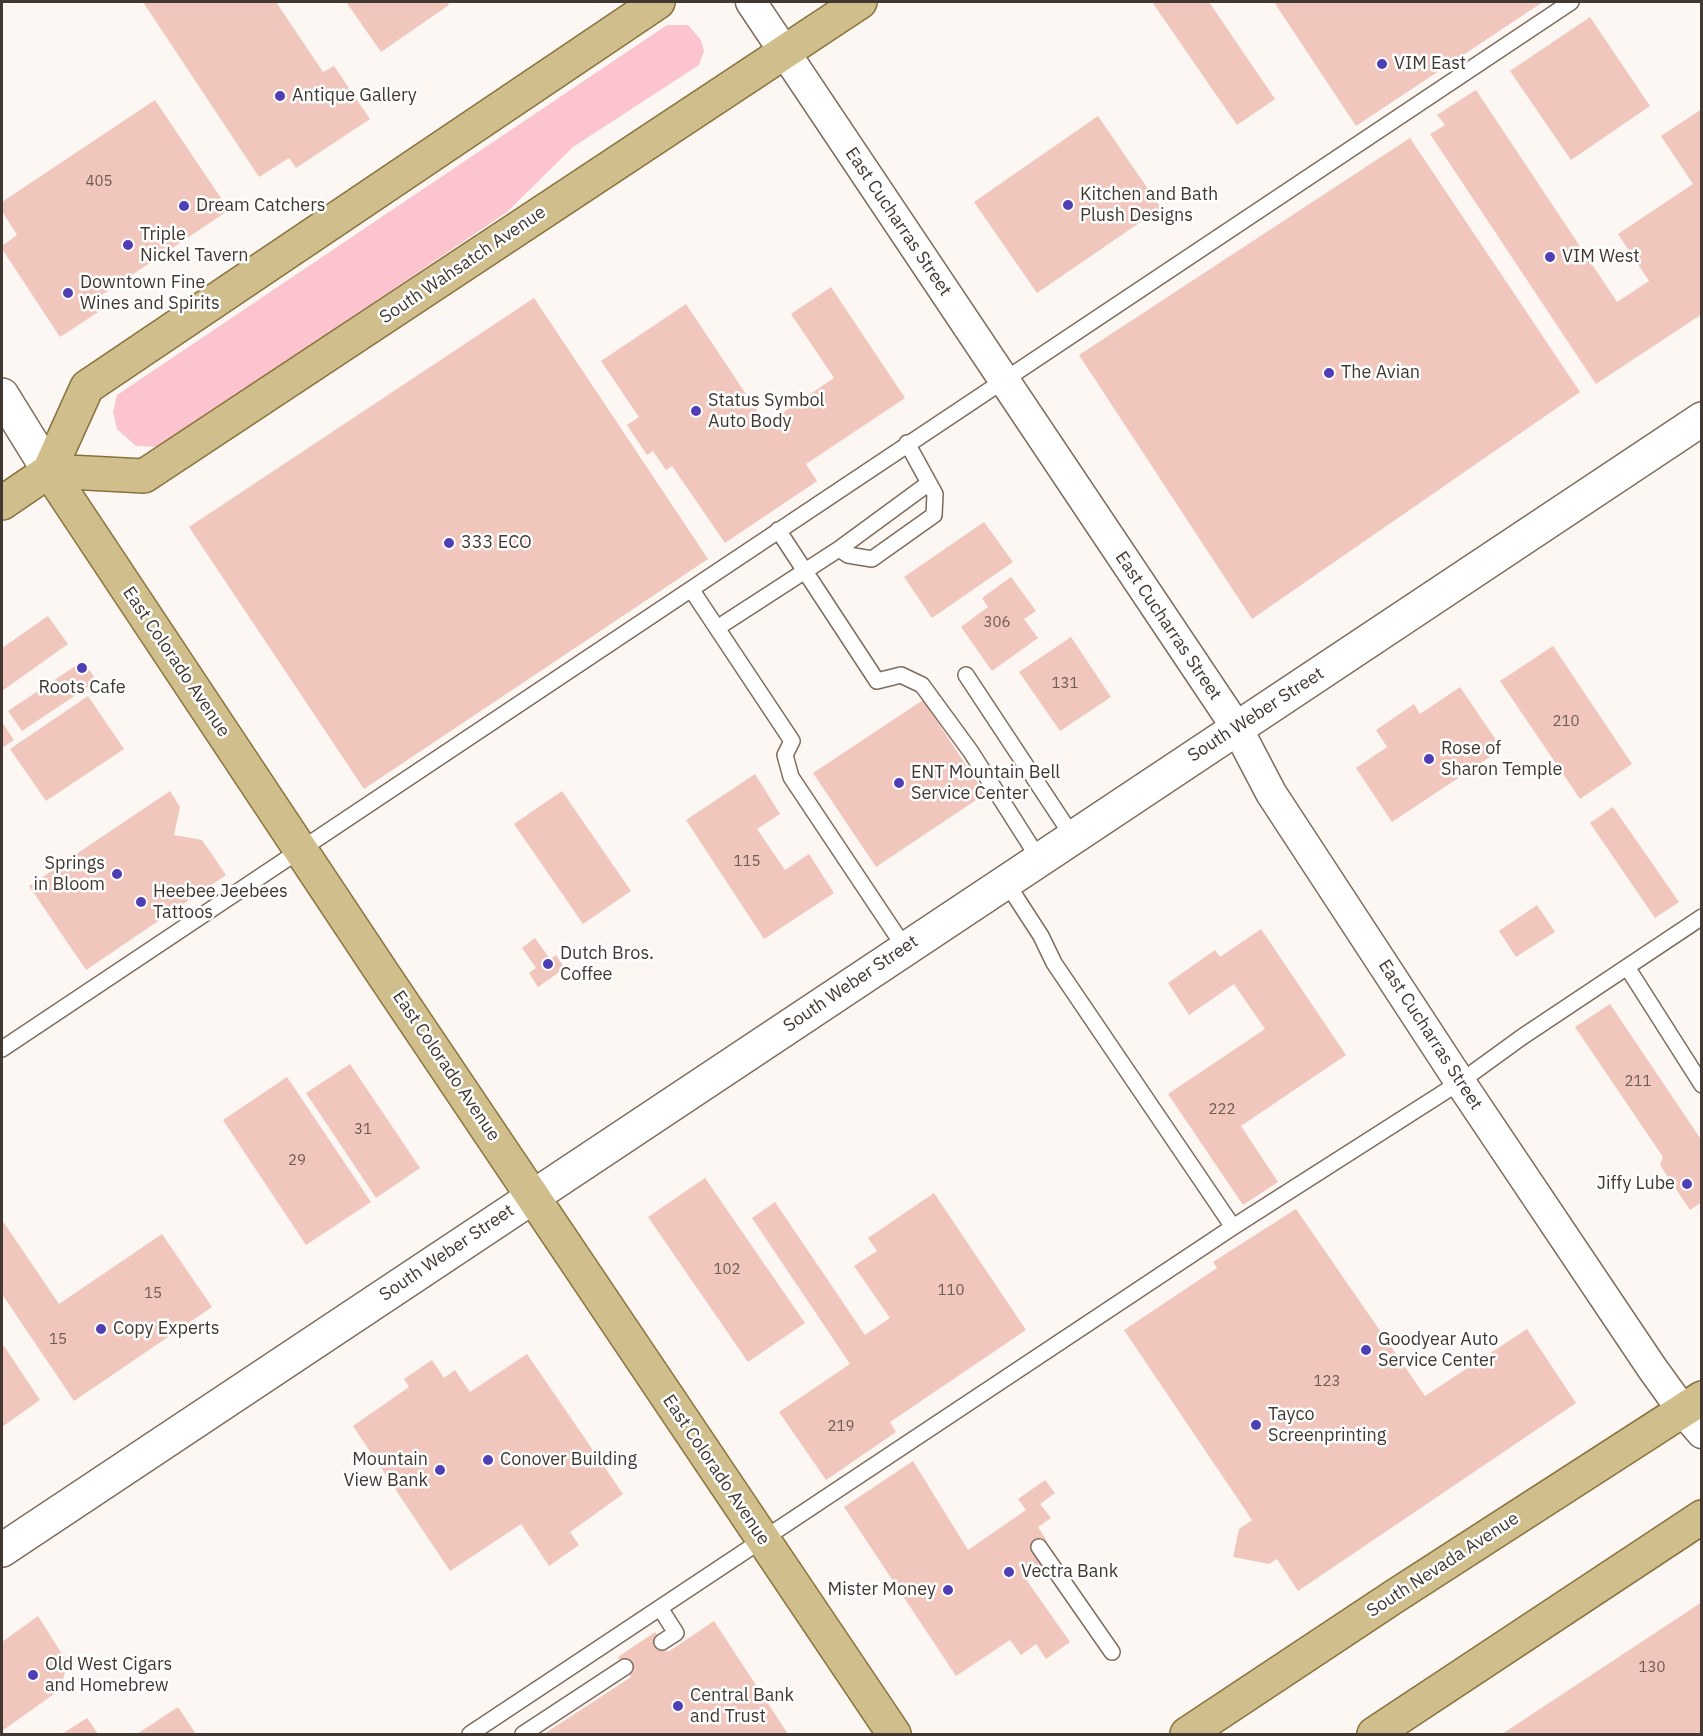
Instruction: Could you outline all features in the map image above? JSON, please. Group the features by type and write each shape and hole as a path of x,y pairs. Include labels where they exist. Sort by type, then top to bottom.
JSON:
{"main road":[{"path":"2,503 50,471 87,387 658,2"},
{"name":"South Wahsatch Avenue","path":"50,471 144,476 860,2"},
{"name":"East Colorado Avenue","path":"50,471 894,1734"},
{"name":"South Nevada Avenue","path":"1187,1734 1395,1596 1695,1414"},
{"path":"1374,1734 1701,1517"}],"street":[{"name":"East Cucharras Street","path":"751,2 1237,728 1271,793 1460,1082 1695,1414"},
{"name":"East Colorado Avenue","path":"2,395 50,471"},
{"name":"South Weber Street","path":"2,1550 1701,419"}],"lane":[{"path":"2,1048 1571,2"},
{"path":"839,549 848,555 872,559 934,515 935,494 908,443"},
{"path":"717,628 839,549 929,483"},
{"path":"778,530 877,681 901,675 922,685 971,752 1039,859"},
{"path":"691,589 792,741 785,755 791,777 905,948"},
{"path":"966,675 1073,837"},
{"path":"1006,882 1041,936 1054,963 1233,1227"},
{"path":"470,1734 1233,1227 1460,1082 1522,1037 1701,917"},
{"path":"1627,967 1701,1084"},
{"path":"1039,1547 1112,1652"},
{"path":"660,1608 676,1633 662,1642"},
{"path":"523,1734 625,1667"}],"shaded area":[{"path":"667,25 688,25 701,40 704,51 699,65 573,147 507,212 160,447 136,446 117,429 113,412 117,395"}],"building":[{"name":"Antique Gallery","path":"143,2 276,2 323,72 334,66 370,119 296,168 289,158 259,177"},
{"path":"346,2 447,2 449,5 381,52"},
{"path":"1152,2 1209,2 1275,99 1237,125"},
{"name":"VIM East","path":"1274,2 1543,2 1356,126"},
{"path":"1590,17 1650,106 1571,160 1510,71"},
{"name":"VIM West","path":"1476,90 1617,302 1649,281 1618,234 1693,184 1661,136 1702,109 1702,314 1596,384 1430,134 1445,125 1437,115"},
{"path":"155,100 229,210 99,297 106,307 60,337 2,249 2,246 17,235 2,211 2,202"},
{"name":"Kitchen and Bath Plush Designs","path":"1098,116 1161,208 1037,293 974,202"},
{"name":"The Avian","path":"1410,138 1580,392 1252,619 1079,355"},
{"name":"Status Symbol Auto Body","path":"831,287 905,398 806,464 817,481 725,543 672,466 666,470 653,451 647,455 627,425 639,417 601,361 686,304 766,424 834,378 791,314"},
{"name":"333 ECO","path":"534,298 708,559 364,789 189,527"},
{"path":"984,522 1013,562 932,618 904,577"},
{"path":"1011,577 1036,611 1024,619 1038,638 992,671 961,627 988,607 982,598"},
{"path":"48,616 68,644 2,691 2,648"},
{"path":"1071,637 1111,697 1060,731 1019,672"},
{"path":"1553,646 1632,764 1580,799 1500,681"},
{"path":"83,661 97,681 22,731 8,711"},
{"name":"Rose of Sharon Temple","path":"1460,687 1502,749 1392,822 1356,768 1387,747 1376,730 1414,704 1420,714"},
{"path":"88,696 124,749 46,801 10,749"},
{"name":"ENT Mountain Bell Service Center","path":"923,700 985,794 876,867 813,773"},
{"path":"2,722 14,740 2,748"},
{"path":"755,774 780,814 757,829 785,870 809,854 834,893 764,939 686,820"},
{"path":"170,791 180,807 174,835 202,840 226,875 86,970 29,886"},
{"path":"562,791 631,891 583,924 514,824"},
{"path":"1613,807 1679,902 1655,918 1590,823"},
{"path":"1537,905 1555,932 1516,957 1499,931"},
{"path":"1261,929 1346,1055 1241,1126 1278,1182 1243,1205 1168,1094 1265,1029 1234,984 1189,1015 1168,983 1215,950 1220,957"},
{"name":"Dutch Bros. Coffee","path":"535,938 550,959 556,955 565,968 538,987 529,973 536,968 522,948"},
{"path":"1610,1004 1700,1138 1702,1137 1702,1202 1690,1210 1660,1165 1663,1157 1575,1027"},
{"path":"350,1064 420,1168 376,1198 306,1093"},
{"path":"287,1077 371,1202 306,1245 223,1120"},
{"path":"705,1178 805,1323 748,1362 648,1217"},
{"path":"934,1193 1026,1330 890,1422 896,1432 826,1480 779,1412 850,1364 752,1218 775,1202 865,1335 890,1318 854,1266 877,1251 868,1238"},
{"path":"1296,1209 1425,1396 1527,1329 1576,1403 1298,1591 1277,1559 1269,1564 1233,1557 1239,1529 1252,1520 1124,1330 1217,1268 1213,1262"},
{"path":"2,1220 59,1304 162,1234 212,1307 74,1401 2,1294"},
{"path":"2,1343 40,1400 2,1427"},
{"name":"Conover Building","path":"527,1354 623,1494 570,1532 579,1545 549,1566 521,1524 450,1571 353,1426 409,1387 404,1379 432,1360 444,1378 455,1370 470,1392"},
{"name":"Mister Money","path":"913,1461 968,1550 1026,1510 1018,1499 1045,1480 1055,1493 1040,1504 1051,1518 1038,1527 1047,1541 1032,1552 1042,1566 1025,1578 1070,1642 1046,1659 1036,1644 1021,1655 1010,1640 956,1676 844,1507"},
{"path":"1702,1602 1702,1734 1502,1734"},
{"name":"Old West Cigars and Homebrew","path":"38,1616 67,1662 61,1689 2,1731 2,1642"},
{"name":"Central Bank and Trust","path":"714,1621 788,1734 544,1734 631,1677 618,1657 655,1632 668,1652"},
{"path":"178,1707 196,1734 137,1734"},
{"path":"87,1718 98,1734 62,1734"}],"place":[{"name":"VIM East","path":"1382,64"},
{"name":"Antique Gallery","path":"280,96"},
{"name":"Kitchen and Bath Plush Designs","path":"1068,205"},
{"name":"Dream Catchers","path":"184,206"},
{"name":"Triple Nickel Tavern","path":"128,245"},
{"name":"VIM West","path":"1550,257"},
{"name":"Downtown Fine Wines and Spirits","path":"68,293"},
{"name":"The Avian","path":"1329,373"},
{"name":"Status Symbol Auto Body","path":"696,411"},
{"name":"333 ECO","path":"449,543"},
{"name":"Roots Cafe","path":"82,668"},
{"name":"Rose of Sharon Temple","path":"1429,759"},
{"name":"ENT Mountain Bell Service Center","path":"899,783"},
{"name":"Springs in Bloom","path":"117,874"},
{"name":"Heebee Jeebees Tattoos","path":"141,902"},
{"name":"Dutch Bros. Coffee","path":"548,964"},
{"name":"Jiffy Lube","path":"1687,1184"},
{"name":"Copy Experts","path":"101,1329"},
{"name":"Goodyear Auto Service Center","path":"1366,1350"},
{"name":"Tayco Screenprinting","path":"1256,1425"},
{"name":"Conover Building","path":"488,1460"},
{"name":"Mountain View Bank","path":"440,1470"},
{"name":"Vectra Bank","path":"1009,1572"},
{"name":"Mister Money","path":"948,1590"},
{"name":"Old West Cigars and Homebrew","path":"33,1675"},
{"name":"Central Bank and Trust","path":"678,1706"}]}
